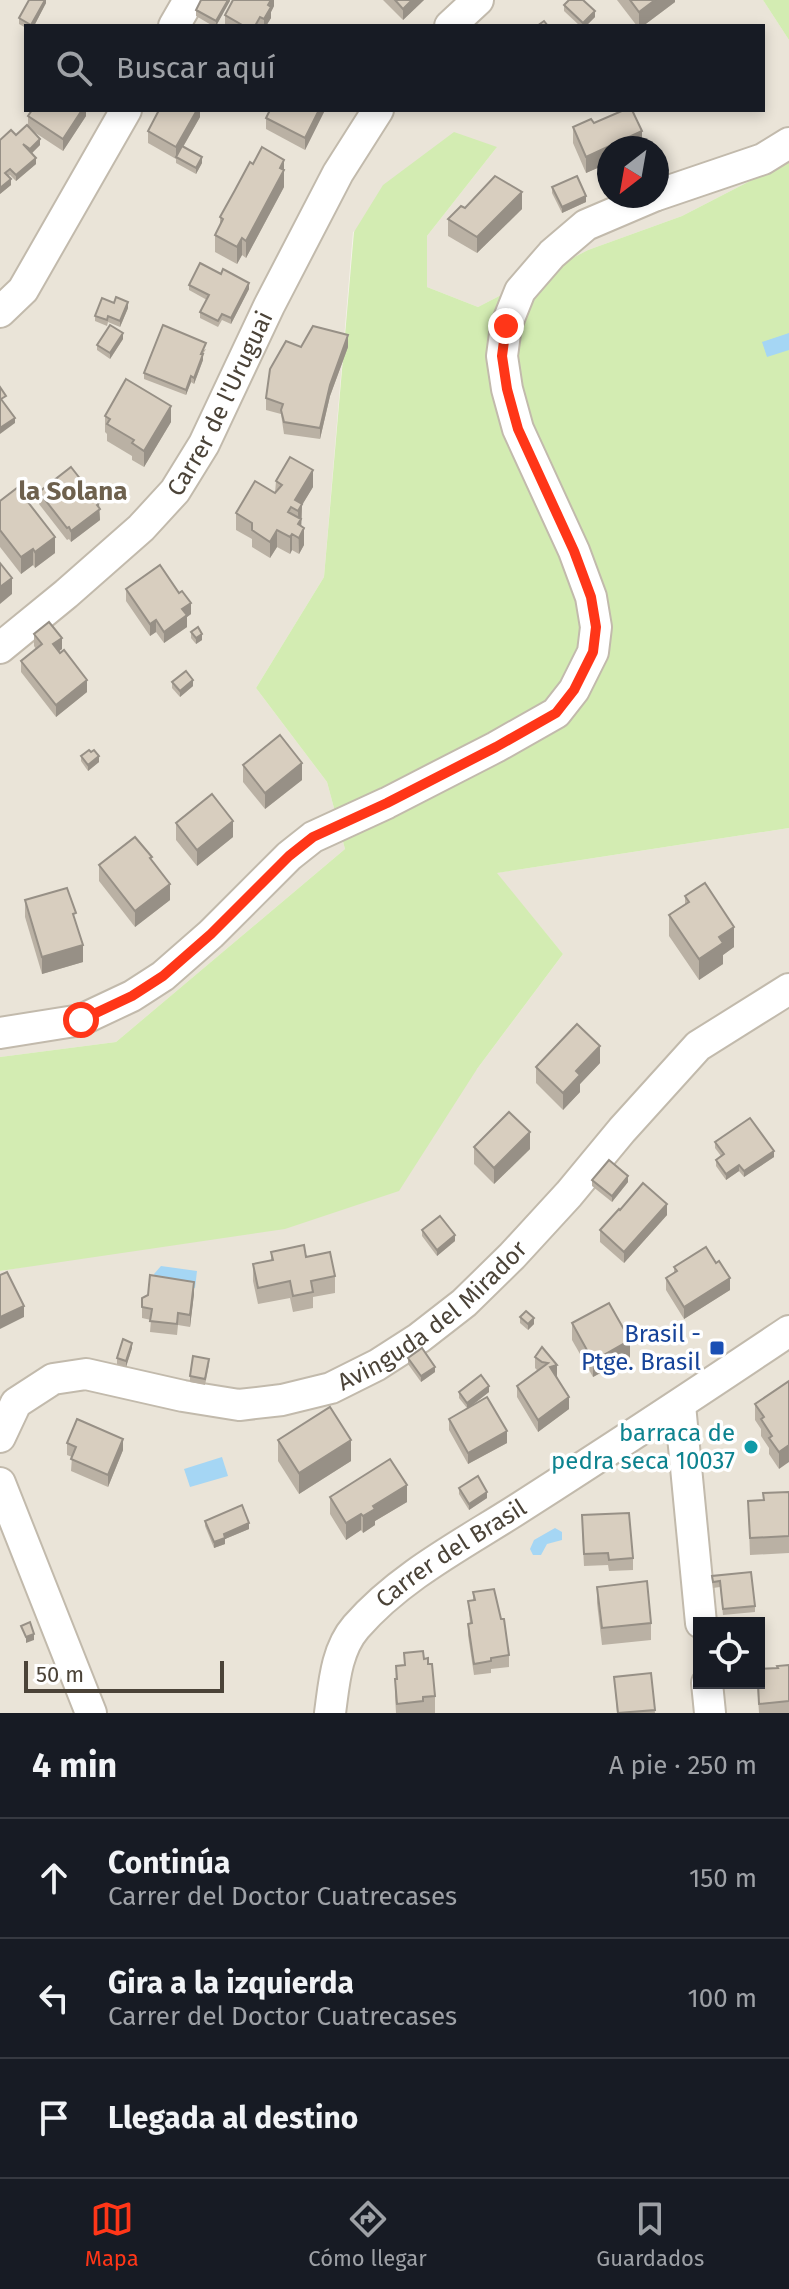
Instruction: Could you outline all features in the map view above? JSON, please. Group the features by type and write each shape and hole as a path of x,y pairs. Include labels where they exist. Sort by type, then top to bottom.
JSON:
{"street":[{"path":"175,24 189,0"},
{"path":"452,24 478,0"},
{"path":"0,312 23,290 125,112"},
{"name":"Carrer de l'Uruguai","path":"0,648 141,528 175,491 204,444 269,306 338,173 377,112"},
{"path":"669,190 763,159 789,143"},
{"path":"0,1033 81,1020 132,996 163,976 211,934 289,856 313,837 496,747 556,713 565,702 593,652 596,627 591,597 574,551 518,429 502,356 506,326 520,291 552,254 586,225 625,208"},
{"name":"Avinguda del Mirador","path":"0,1437 16,1403 53,1379 86,1374 239,1405 282,1400 331,1388 377,1365 464,1303 512,1256 698,1046 789,989"},
{"name":"Carrer del Brasil","path":"330,1713 339,1657 354,1629 387,1596 437,1560 680,1405 789,1331"},
{"path":"680,1405 700,1617"},
{"path":"0,1483 91,1713"},
{"path":"708,1689 710,1713"}],"shaded area":[{"path":"0,0 763,0 789,40 789,161 682,216 588,250 478,307 427,287 427,236 497,147 353,232 324,577 256,688 327,782 345,849 116,1042 0,1057"},
{"path":"789,828 789,1713 0,1713 0,1271 96,1255 477,1069 563,954 496,873"}],"green space":[{"path":"763,0 789,0 789,40"},
{"path":"454,132 497,147 427,236 427,287 478,307 588,250 682,216 789,161 789,828 497,873 563,954 477,1069 399,1191 285,1229 0,1271 0,1057 116,1042 345,849 327,782 256,688 324,577 354,232 383,185"}],"water":[{"path":"789,333 789,350 767,357 762,342"},
{"path":"161,1266 197,1271 195,1288 159,1284 154,1274"},
{"path":"222,1457 228,1476 190,1487 184,1469"},
{"path":"555,1528 562,1532 562,1540 547,1544 541,1555 533,1555 530,1549 534,1540"}],"building":[{"path":"29,0 45,0 32,24 19,18"},
{"path":"201,0 228,0 216,21 196,10"},
{"path":"233,0 271,0 268,5 271,7 264,19 260,17 256,24 241,24 225,15"},
{"path":"395,0 412,0 403,9"},
{"path":"569,0 583,0 595,11 583,23 564,5"},
{"path":"630,0 655,0 639,12"},
{"path":"31,112 81,112 63,139 28,116"},
{"path":"158,112 196,112 176,147 148,131"},
{"path":"269,112 318,112 305,138 266,118"},
{"path":"619,112 633,112 642,131 631,136 597,136 597,152 586,157 573,127 591,119 594,123"},
{"path":"27,125 40,139 30,149 23,144 36,158 16,175 10,169 5,173 11,179 0,188 0,140 11,130 16,135"},
{"path":"182,146 202,157 196,168 176,157"},
{"path":"262,147 284,160 280,168 284,170 246,241 242,238 237,247 215,235 223,219 220,217 250,162 253,164"},
{"path":"495,176 522,192 477,237 448,219 461,206 465,208"},
{"path":"577,176 586,196 562,207 552,187"},
{"path":"200,263 221,274 223,269 249,283 231,318 222,314 218,321 200,312 209,295 189,285"},
{"path":"116,297 128,302 120,321 108,316 107,320 95,316 102,298 114,303"},
{"path":"110,325 123,333 110,353 97,345"},
{"path":"163,325 206,343 194,378 191,376 186,390 144,373"},
{"path":"313,326 348,335 330,385 320,428 284,422 283,404 266,398 270,369 286,341 301,347"},
{"path":"126,379 171,406 144,451 132,443 134,440 107,424 110,419 105,416"},
{"path":"0,387 6,396 1,399 15,418 0,428"},
{"path":"290,457 313,470 295,500 302,504 298,511 291,507 288,512 301,519 298,524 304,528 299,538 277,530 270,542 252,530 252,523 236,513 255,481 275,493 282,485 276,481"},
{"path":"71,467 99,503 100,509 71,531 39,492"},
{"path":"17,488 55,537 35,552 33,549 21,557 0,530 0,501"},
{"path":"0,563 12,578 0,587"},
{"path":"160,565 179,593 182,591 191,603 182,609 187,615 164,632 156,620 150,624 126,589"},
{"path":"49,622 62,638 53,644 60,653 64,650 87,680 56,705 21,661 42,644 34,634"},
{"path":"198,627 202,634 196,638 191,632"},
{"path":"186,671 193,680 180,691 172,682"},
{"path":"280,735 302,763 265,793 243,765"},
{"path":"94,750 99,756 88,765 81,756"},
{"path":"212,794 233,821 197,850 176,823"},
{"path":"135,837 170,884 135,911 99,865"},
{"path":"705,883 734,927 719,937 723,943 699,959 669,915 689,902 685,896"},
{"path":"67,888 83,945 42,957 25,900"},
{"path":"577,1024 600,1046 576,1071 580,1075 563,1093 536,1067"},
{"path":"509,1112 530,1132 494,1168 474,1147"},
{"path":"750,1118 774,1151 744,1171 739,1165 726,1174 716,1160 724,1154 715,1142"},
{"path":"609,1160 628,1176 612,1196 592,1180"},
{"path":"643,1183 667,1204 624,1252 600,1230"},
{"path":"440,1216 455,1235 437,1250 422,1230"},
{"path":"304,1245 306,1257 330,1252 335,1276 311,1281 313,1292 293,1296 290,1281 258,1288 253,1264 273,1260 271,1252"},
{"path":"706,1247 730,1278 684,1307 666,1278 677,1271 674,1267"},
{"path":"7,1272 24,1306 0,1317 0,1275"},
{"path":"150,1275 194,1282 190,1315 178,1313 177,1324 150,1321 152,1309 142,1307 142,1298 148,1295"},
{"path":"609,1303 630,1340 593,1361 572,1323"},
{"path":"526,1311 534,1318 528,1324 520,1317"},
{"path":"123,1339 132,1343 126,1361 117,1358"},
{"path":"542,1347 557,1365 550,1367 569,1397 538,1420 517,1386 548,1363 535,1357"},
{"path":"422,1348 435,1367 421,1376 408,1358"},
{"path":"193,1356 209,1359 205,1379 190,1376"},
{"path":"481,1375 489,1386 467,1403 459,1392"},
{"path":"789,1381 789,1445 779,1452 769,1438 772,1436 755,1404"},
{"path":"487,1397 507,1431 468,1453 449,1419"},
{"path":"330,1407 351,1440 299,1473 278,1440"},
{"path":"77,1419 123,1439 108,1475 71,1459 76,1447 67,1443"},
{"path":"390,1459 407,1485 373,1506 375,1509 346,1523 330,1497"},
{"path":"478,1476 487,1492 469,1504 459,1488"},
{"path":"789,1492 789,1536 750,1538 748,1501 764,1500 763,1493"},
{"path":"242,1505 249,1523 214,1542 205,1521"},
{"path":"629,1513 633,1558 609,1560 608,1553 584,1554 582,1515"},
{"path":"751,1572 755,1606 723,1609 720,1581 713,1582 712,1576"},
{"path":"647,1581 651,1623 602,1628 597,1587"},
{"path":"494,1589 501,1619 504,1619 509,1655 474,1664 468,1601 475,1600 473,1592"},
{"path":"30,1622 34,1634 26,1637 21,1626"},
{"path":"423,1651 424,1659 428,1658 428,1664 432,1664 435,1696 423,1697 423,1701 397,1704 396,1666 405,1665 404,1653"},
{"path":"789,1665 789,1701 759,1704 758,1689 765,1689 765,1669"},
{"path":"651,1673 655,1710 618,1713 614,1677"}],"place":[{"name":"Brasil - Ptge. Brasil","path":"717,1348"},
{"name":"barraca de pedra seca 10037","path":"751,1447"}],"district":[{"name":"la Solana","path":"73,491"}],"route":[{"path":"81,1020 132,996 163,976 313,837 496,747 556,713 574,690 593,652 596,627 591,597 574,551 518,429 502,356 506,326"}]}
